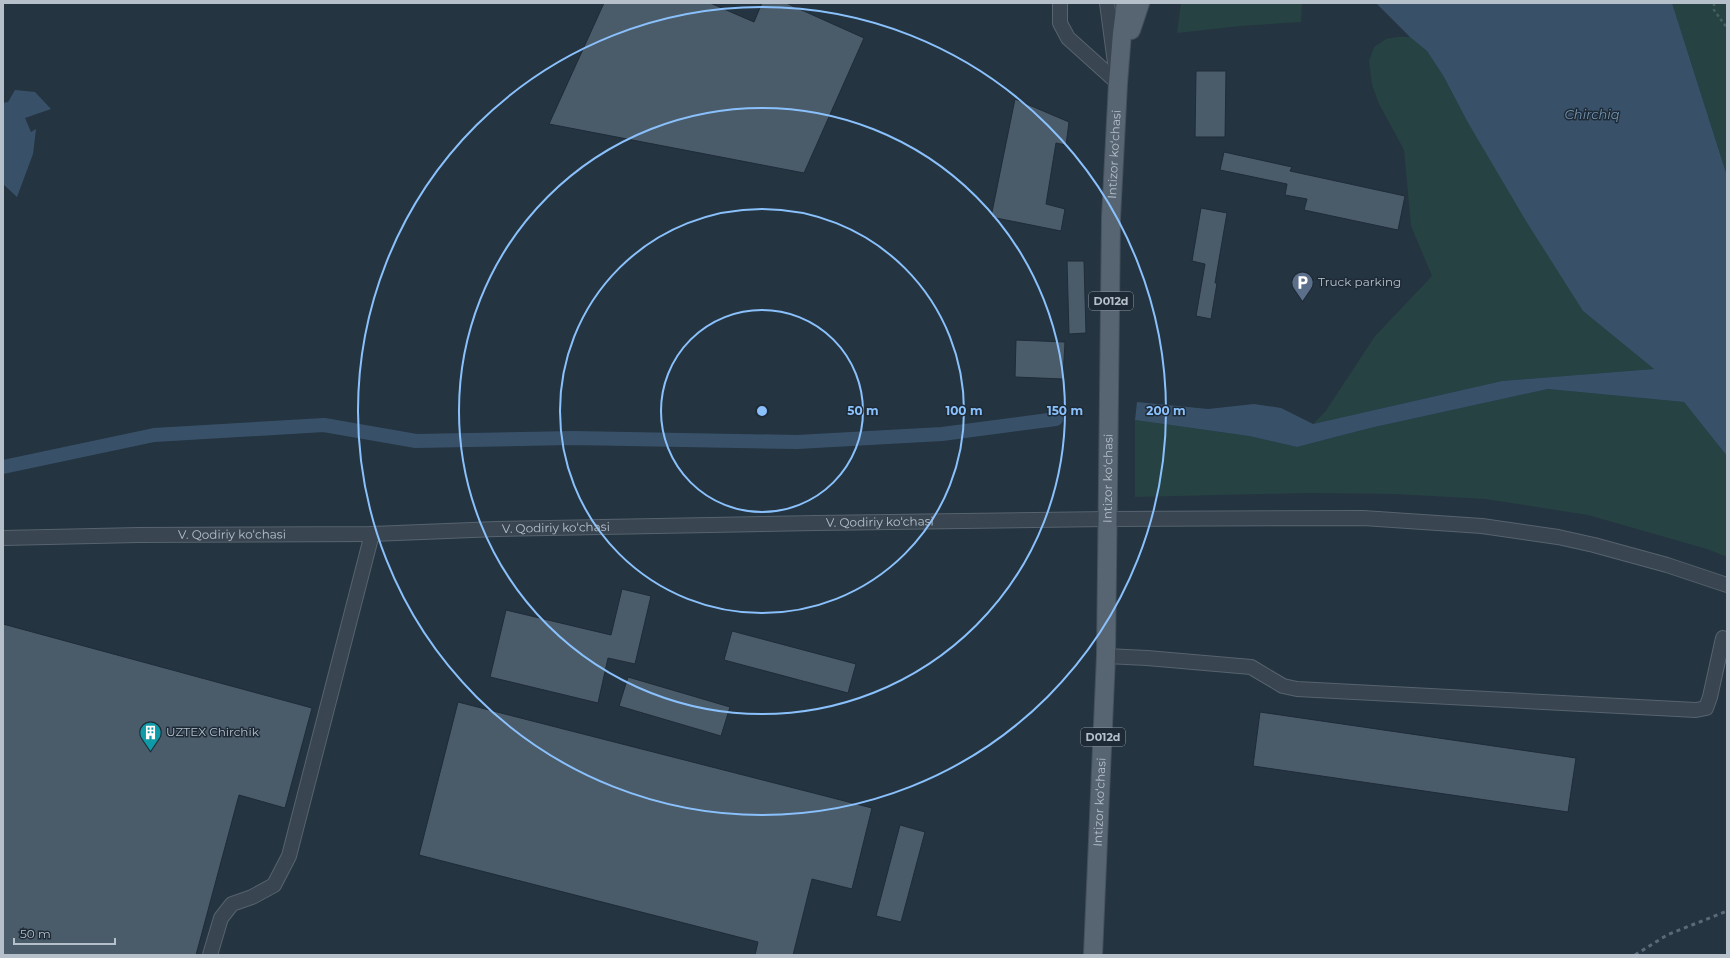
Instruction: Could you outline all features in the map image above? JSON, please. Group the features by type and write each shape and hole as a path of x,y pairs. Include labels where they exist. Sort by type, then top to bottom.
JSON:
{"main road":[{"name":"D012d","path":"1118,83 1126,3"},
{"name":"D012d","path":"1118,83 1129,37 1140,3"},
{"name":"Intizor ko‘chasi","path":"1092,955 1106,656 1111,218 1118,83"}],"street":[{"path":"1060,3 1060,22 1068,38 1118,83"},
{"name":"Intizor ko‘chasi","path":"1107,3 1118,83"},
{"name":"V. Qodiriy ko‘chasi","path":"3,538 139,535 372,534 497,528 1108,519 1363,518 1482,526 1522,531 1594,544 1668,565 1727,585"},
{"path":"210,955 221,918 232,904 252,897 274,885 289,856 372,534"},
{"path":"1106,656 1251,667 1283,686 1296,689 1696,710 1706,708 1710,697 1723,638"}],"path":[{"path":"1714,3 1714,10 1727,28"}],"green space":[{"path":"1181,3 1302,3 1301,22 1241,26 1177,33"},
{"path":"1672,3 1727,3 1727,176"},
{"path":"1410,37 1427,51 1444,77 1467,121 1583,311 1654,369 1502,381 1313,424 1325,412 1375,336 1432,276 1411,226 1404,150 1379,104 1372,85 1369,61 1374,47 1386,39"},
{"path":"1548,389 1684,402 1727,456 1727,557 1707,549 1588,515 1485,499 1395,494 1308,493 1135,497 1135,420 1249,436 1297,447 1370,428"}],"water":[{"name":"Chirchiq","path":"1376,3 1672,3 1727,176 1727,456 1684,402 1548,389 1370,428 1297,447 1249,436 1135,420 1137,402 1208,409 1254,404 1281,408 1313,424 1502,381 1654,369 1583,311 1526,221 1467,121 1444,77 1427,51 1410,37"},
{"path":"15,90 35,92 51,109 25,118 31,132 36,129 33,154 17,197 3,184 3,103 8,102"}],"building":[{"path":"604,3 710,3 754,22 762,3 786,3 864,38 804,173 549,124"},
{"path":"1196,71 1226,71 1225,137 1195,137"},
{"path":"1015,99 1069,122 1066,145 1056,143 1046,204 1065,209 1061,231 991,217"},
{"path":"1224,152 1292,167 1290,171 1405,196 1398,230 1304,210 1307,199 1285,195 1287,184 1220,170"},
{"path":"1201,208 1227,213 1215,283 1217,283 1211,319 1196,316 1205,264 1192,261"},
{"path":"1067,261 1084,261 1086,333 1069,334"},
{"path":"1016,340 1065,342 1063,379 1015,377"},
{"path":"622,589 651,596 635,664 608,658 598,703 490,677 506,610 611,635"},
{"name":"UZTEX Chirchik","path":"3,624 312,708 285,808 239,795 196,955 3,955"},
{"path":"732,631 856,664 848,693 724,660"},
{"path":"628,677 730,707 721,736 619,706"},
{"path":"458,702 872,808 852,889 812,879 793,955 755,955 758,942 419,855"},
{"path":"1260,712 1576,758 1568,812 1253,766"},
{"path":"900,825 925,832 901,922 876,916"}],"waterway":[{"path":"3,467 154,435 324,425 416,441 573,438 797,442 942,434 1056,419"}],"railway":[{"path":"1635,955 1667,935 1727,911"}],"place":[{"name":"Truck parking","path":"1303,302"},
{"name":"UZTEX Chirchik","path":"151,752"}]}
